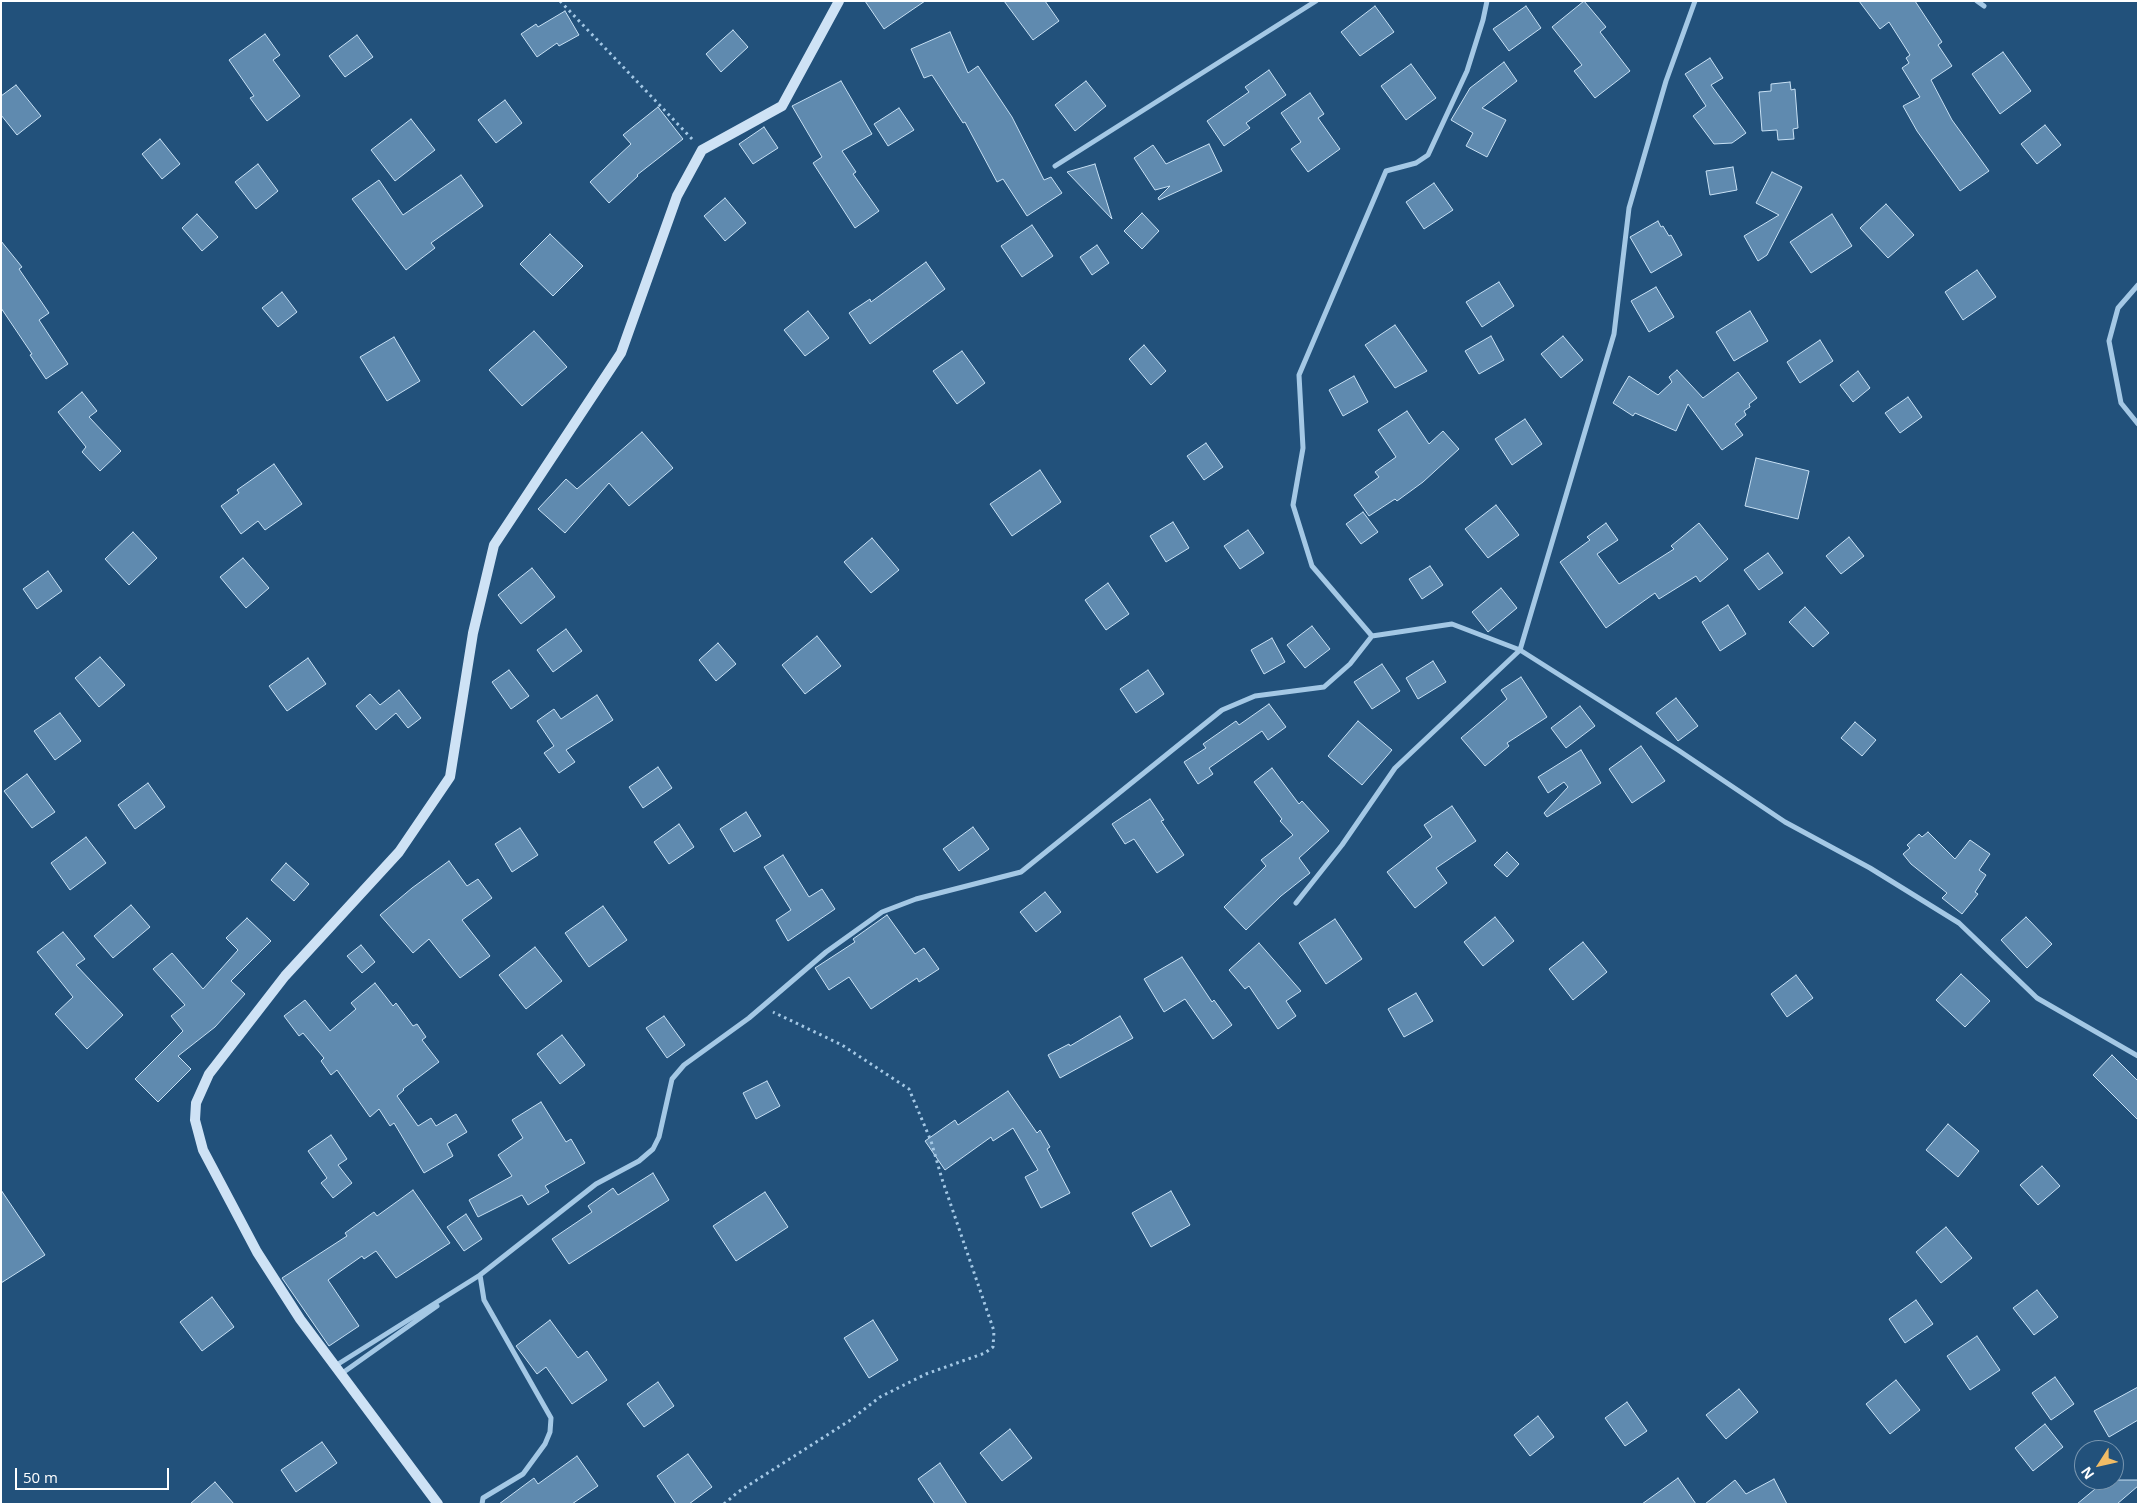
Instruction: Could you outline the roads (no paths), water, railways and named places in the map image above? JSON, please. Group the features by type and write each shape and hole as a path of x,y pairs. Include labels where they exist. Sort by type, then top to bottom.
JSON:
{"main road":[{"path":"438,1504 300,1319 258,1252 203,1150 196,1120 196,1103 209,1074 285,976 399,852 450,776 473,633 494,545 622,353 677,196 702,150 782,106 839,1"}],"street":[{"path":"1055,166 1316,1"},
{"path":"1372,636 1312,566 1293,505 1303,448 1299,375 1386,171 1416,163 1428,156 1467,71 1487,1"},
{"path":"1296,903 1342,846 1396,768 1520,650 1614,334 1629,208 1666,81 1695,1"},
{"path":"1977,1 1984,6"},
{"path":"2138,285 2118,308 2109,341 2121,403 2138,424"},
{"path":"338,1370 480,1275 596,1184 638,1161 653,1149 659,1137 672,1079 684,1065 763,1007 826,952 882,912 916,899 1021,872 1222,710 1255,696 1324,687 1350,664 1372,636 1452,624 1520,650 1678,750 1784,822 1870,868 1959,923 2037,998 2138,1056"},
{"path":"338,1370 480,1275"},
{"path":"480,1275 484,1300 551,1418 550,1432 545,1444 523,1474 483,1498 482,1504"}]}
